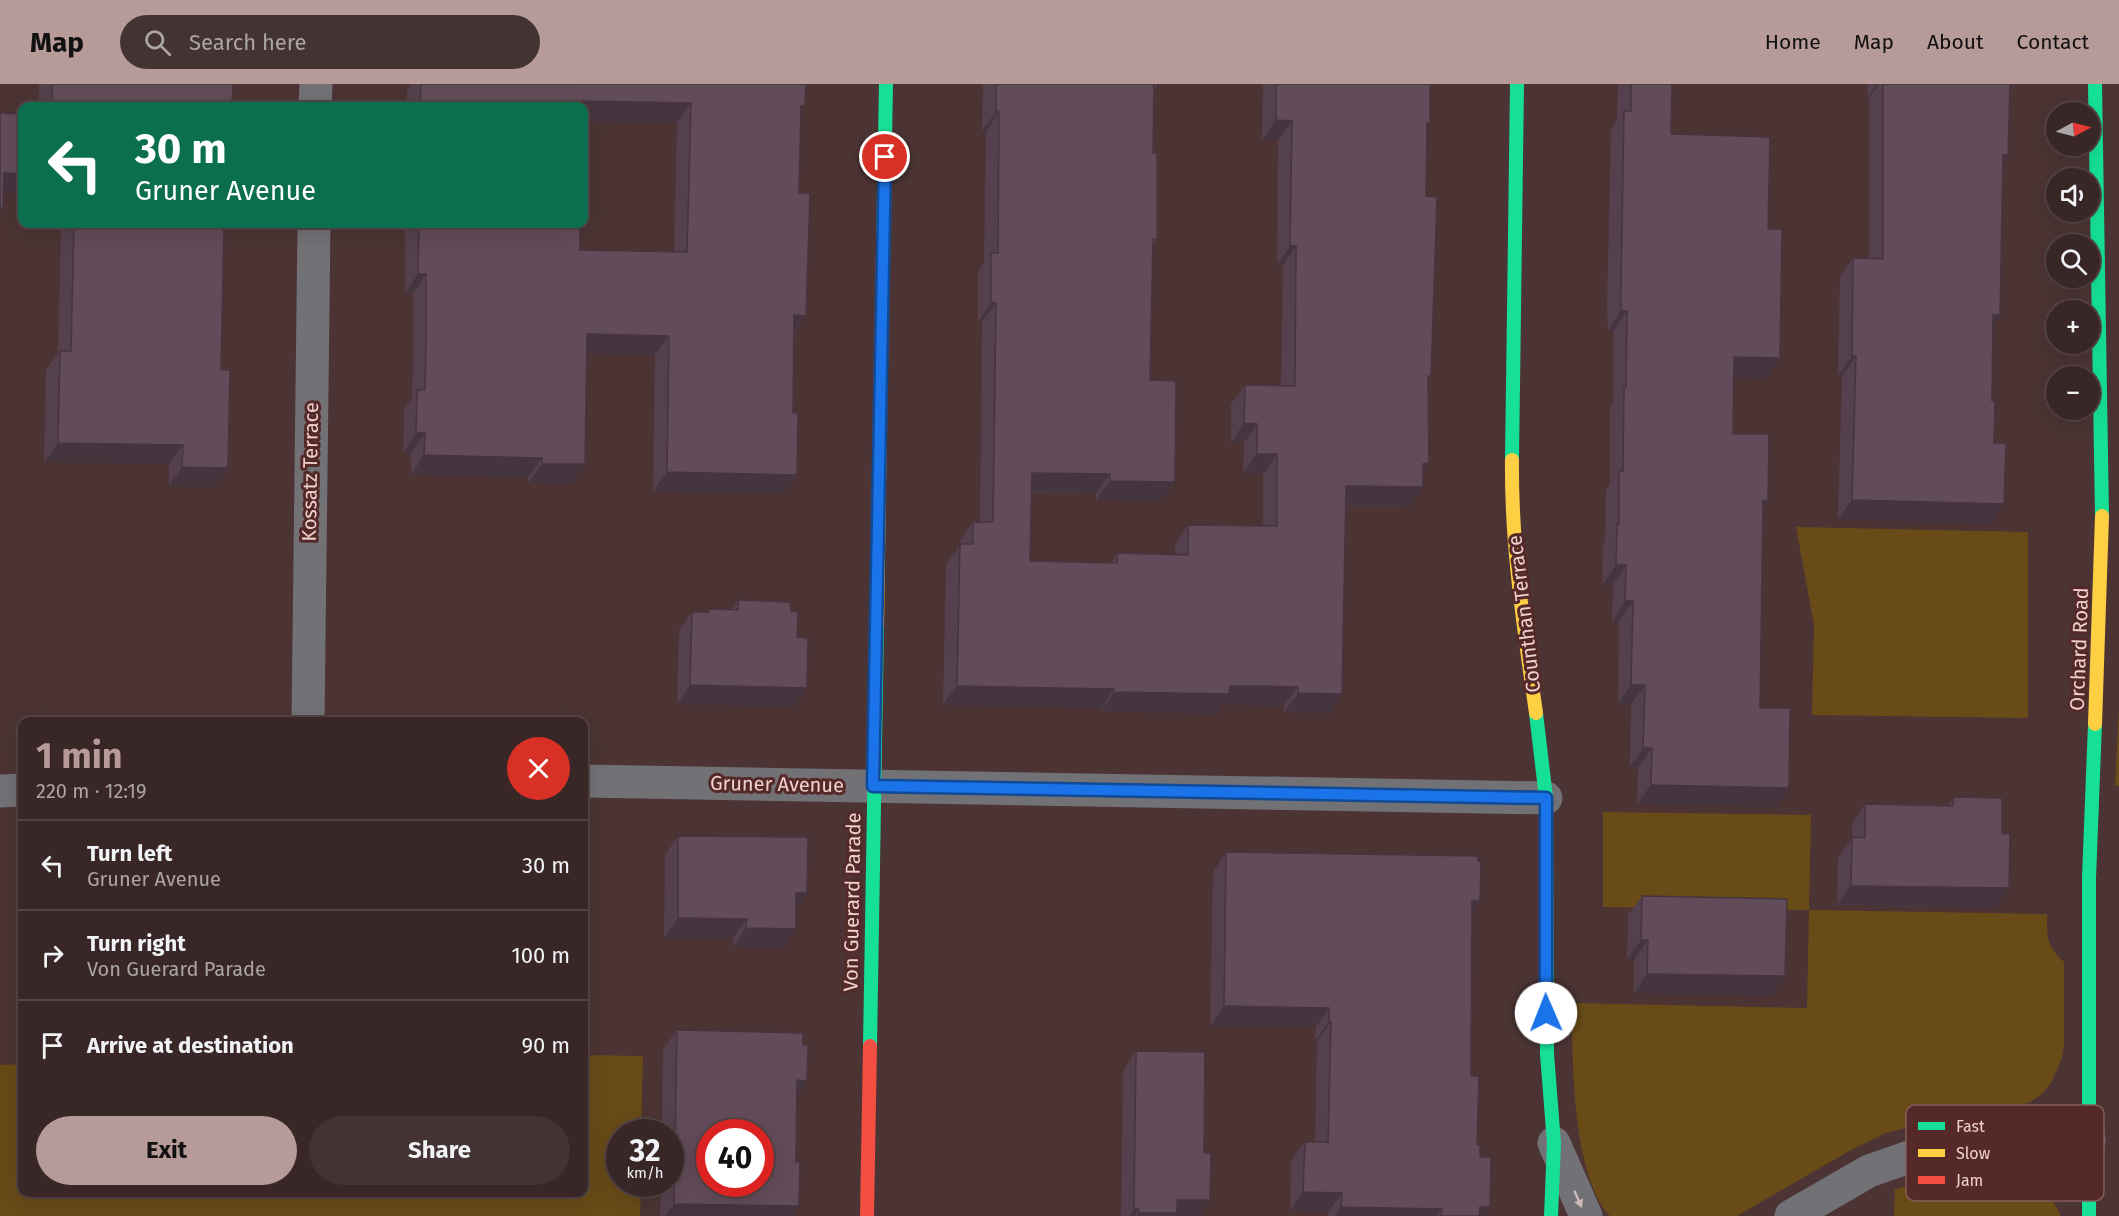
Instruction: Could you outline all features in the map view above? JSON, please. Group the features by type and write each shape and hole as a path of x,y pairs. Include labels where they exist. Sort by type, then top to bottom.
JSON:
{"street":[{"path":"315,102 316,84"},
{"name":"Von Guerard Parade","path":"867,1216 886,84"},
{"name":"Counthan Terrace","path":"1517,84 1512,495 1518,588 1538,723 1546,798 1547,1043 1554,1143 1551,1216"},
{"name":"Orchard Road","path":"2090,1105 2089,890 2102,535 2095,84"},
{"name":"Kossatz Terrace","path":"308,717 314,228"},
{"name":"Gruner Avenue","path":"588,781 1546,798"},
{"path":"0,791 18,790"},
{"name":"Counthan Terrace","path":"1554,1143 1586,1216"},
{"path":"1791,1216 1869,1171 1906,1158"}],"shaded area":[{"path":"1796,527 2028,532 2028,718 1812,715 1814,625"},
{"path":"2119,707 2119,786 2115,786"},
{"path":"1603,812 1811,815 1809,910 1603,907"},
{"path":"1809,910 2047,914 2049,941 2064,962 2062,1058 2051,1083 2042,1094 2030,1102 2022,1105 1906,1105 1906,1128 1886,1133 1851,1150 1737,1216 1610,1216 1597,1198 1581,1145 1574,1084 1572,1003 1807,1008"},
{"path":"588,1055 643,1056 641,1119 606,1119 606,1197 641,1197 640,1216 0,1216 0,1065 18,1064 18,1197 588,1197"},
{"path":"1906,1186 1906,1201 2052,1201 2061,1216 1894,1216 1895,1189"}],"building":[{"path":"52,84 233,84 232,102 52,102"},
{"path":"421,84 806,84 805,106 801,106 799,193 810,193 806,316 794,315 793,413 798,413 797,475 667,472 669,336 587,334 585,464 542,464 542,458 424,455 425,433 416,433 417,390 425,390 426,341 426,274 418,274 419,228 580,228 580,250 687,252 691,103 420,102"},
{"path":"996,84 1154,84 1153,153 1157,153 1157,240 1153,239 1150,380 1176,381 1175,482 1110,481 1110,474 1032,473 1030,561 1117,563 1117,553 1188,555 1188,525 1277,526 1277,454 1257,454 1257,424 1244,423 1245,385 1295,386 1296,246 1290,246 1292,121 1276,120 1276,84 1430,84 1426,196 1437,197 1431,376 1428,376 1429,463 1423,464 1423,487 1346,486 1342,694 1298,693 1298,687 1263,686 1230,686 1229,694 957,686 960,544 973,544 973,522 993,522 996,303 991,302 991,253 998,253 999,112 996,112"},
{"path":"1631,84 1672,84 1671,134 1770,137 1768,229 1782,229 1780,358 1734,357 1733,434 1769,434 1768,501 1763,501 1760,708 1790,708 1789,788 1651,785 1652,748 1643,748 1645,685 1631,685 1633,601 1625,601 1626,565 1616,565 1619,471 1623,471 1624,387 1626,387 1627,311 1621,311 1624,111 1631,111"},
{"path":"1883,84 2010,84 2008,155 2003,155 2000,315 1993,315 1994,443 2006,443 2004,504 1852,500 1856,356 1852,356 1853,258 1883,259"},
{"path":"0,113 18,114 18,174 4,173 3,208 0,208"},
{"path":"74,228 224,228 221,370 230,370 228,468 182,467 183,445 58,443 60,351 71,351"},
{"path":"738,600 790,602 791,611 798,612 797,637 808,638 807,688 690,685 692,612 709,612 709,609 738,610"},
{"path":"1954,797 2002,798 2002,834 2010,833 2009,888 1851,886 1852,837 1865,838 1865,804 1953,806"},
{"path":"678,836 808,837 807,893 796,893 796,929 746,928 747,919 678,918"},
{"path":"1226,852 1478,856 1478,861 1481,862 1480,901 1472,901 1471,1076 1479,1076 1477,1145 1480,1145 1480,1157 1491,1157 1490,1207 1480,1207 1479,1216 1441,1216 1442,1209 1341,1207 1342,1193 1303,1192 1305,1142 1328,1142 1331,1022 1329,1022 1329,1008 1224,1006"},
{"path":"1642,896 1787,899 1785,976 1647,974 1648,940 1641,940"},
{"path":"677,1030 803,1033 803,1045 808,1045 807,1081 797,1080 796,1162 800,1162 799,1206 674,1204 674,1197 684,1197 684,1119 675,1119"},
{"path":"1136,1051 1205,1052 1204,1153 1211,1153 1210,1200 1177,1200 1177,1213 1139,1213 1139,1209 1134,1209"}],"traffic: fast":[{"path":"883,250 886,84"},
{"path":"1512,460 1517,84"},
{"path":"2095,84 2102,516"},
{"path":"870,1046 877,625"},
{"path":"1536,713 1546,798 1547,1054 1554,1143 1551,1216"},
{"path":"2089,1105 2089,878 2095,724"},
{"path":"2089,1201 2089,1216"}],"traffic: slow":[{"path":"877,625 880,419"},
{"path":"1512,460 1516,555 1536,713"},
{"path":"2095,724 2102,516"}],"traffic: jam":[{"path":"880,419 883,250"},
{"path":"867,1216 870,1046"}],"route":[{"path":"885,157 873,786 1546,798 1546,1013"}]}
